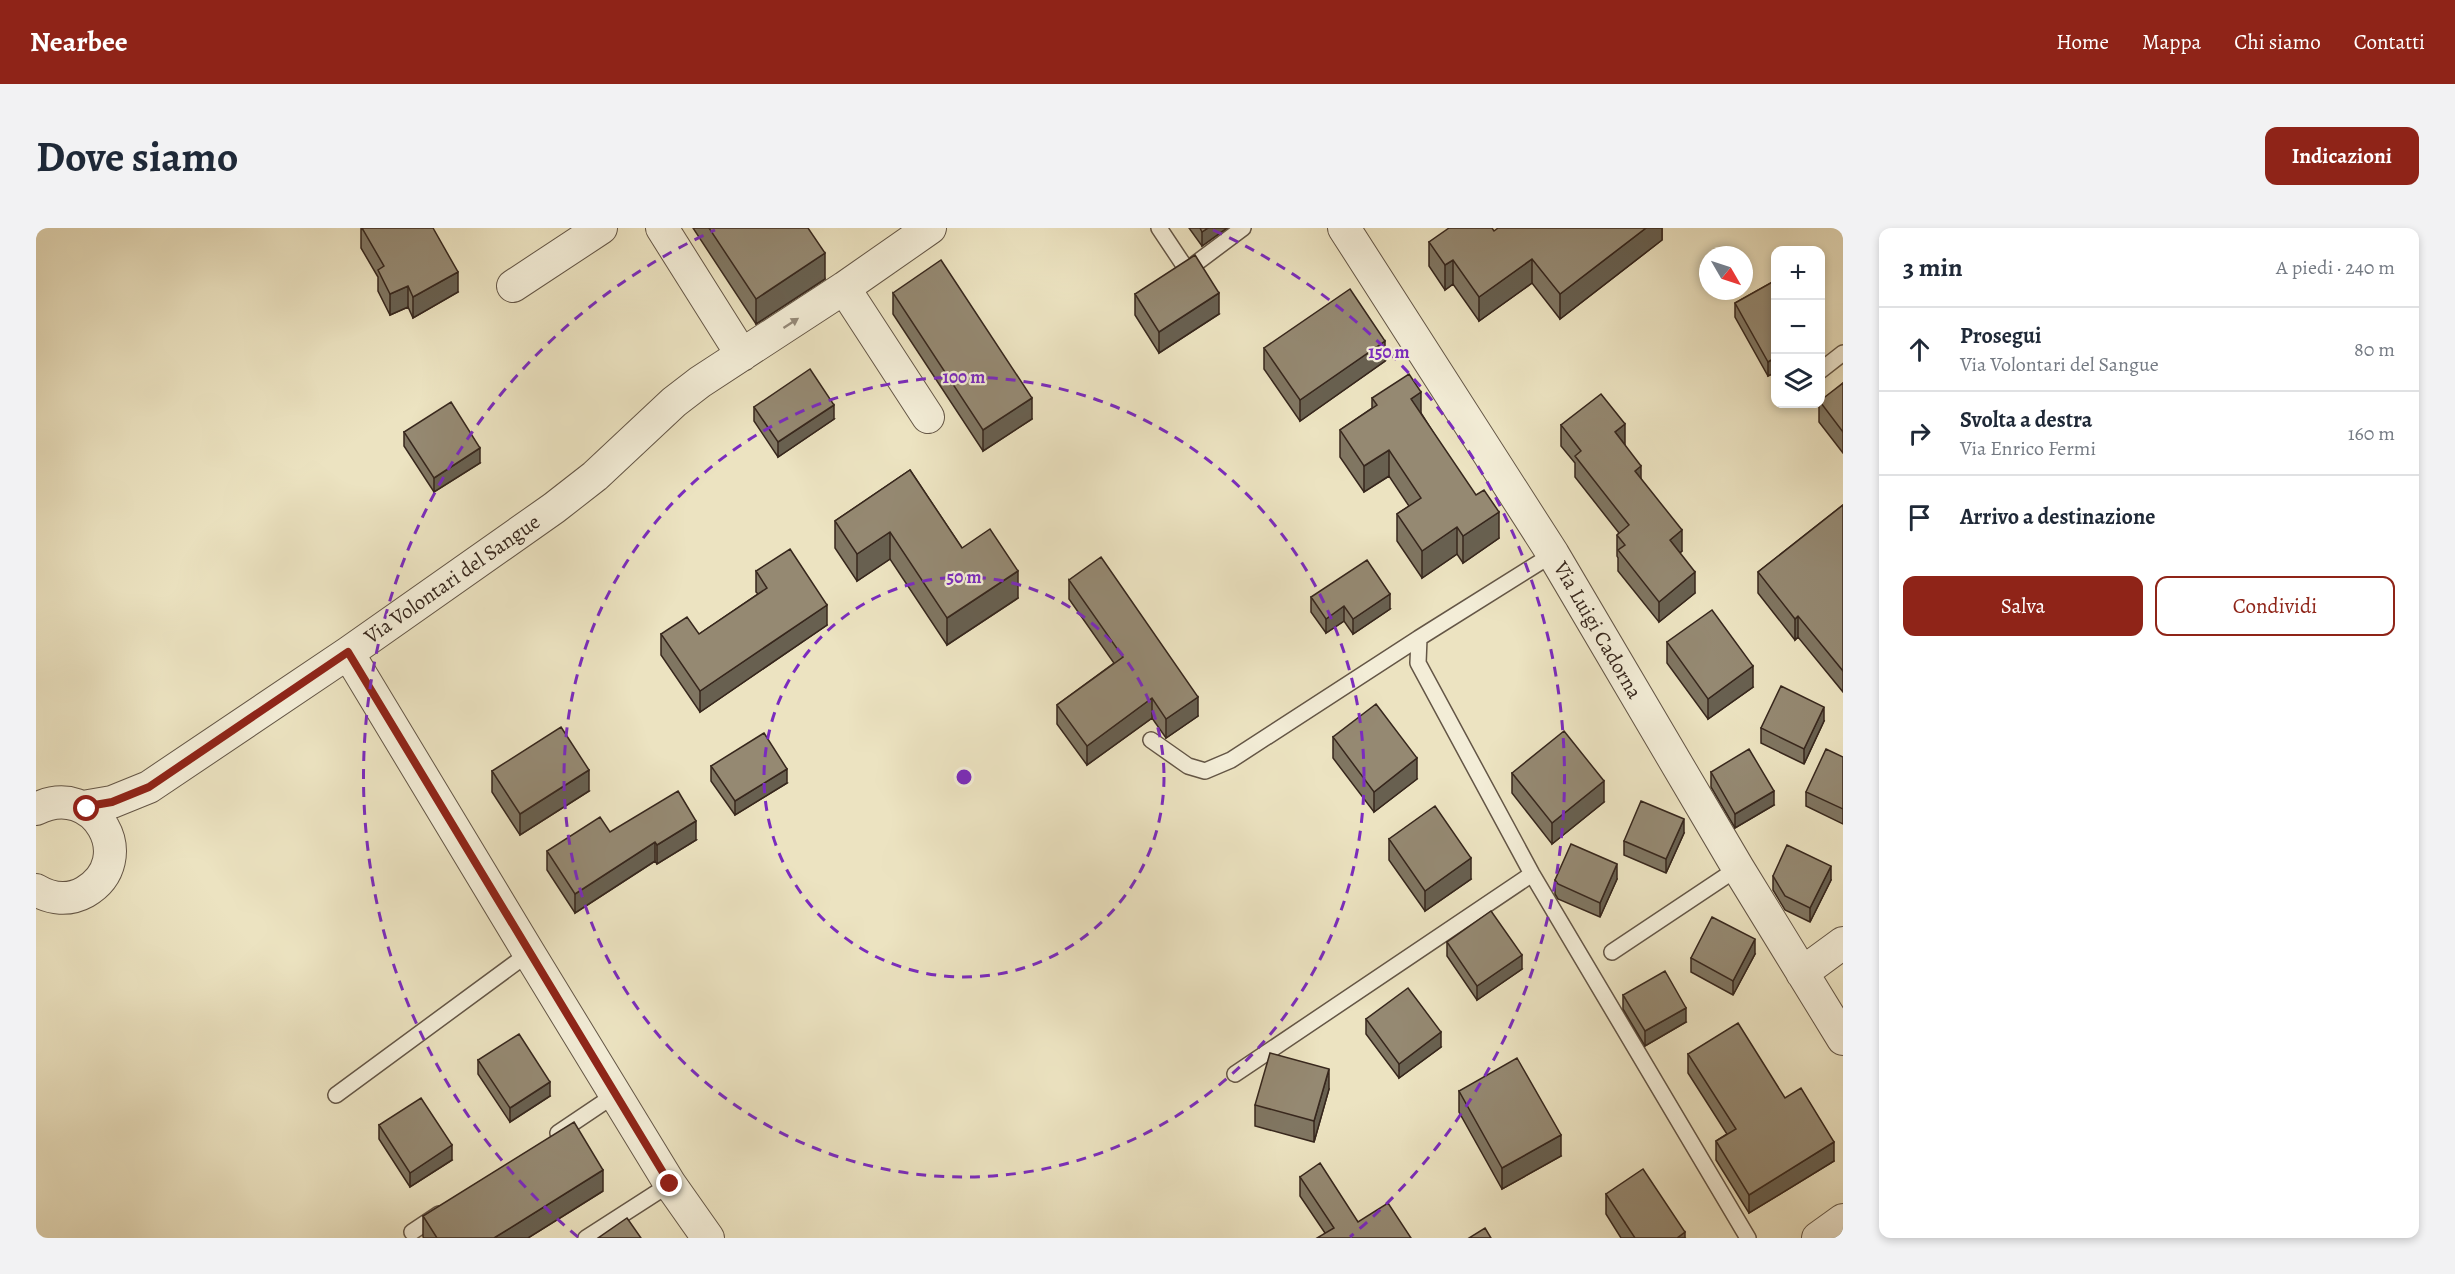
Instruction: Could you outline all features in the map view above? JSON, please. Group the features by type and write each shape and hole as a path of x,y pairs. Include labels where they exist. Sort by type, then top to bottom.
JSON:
{"street":[{"path":"513,286 601,228"},
{"path":"662,228 742,355"},
{"name":"Via Volontari del Sangue","path":"60,806 112,802 149,787 554,508 613,460 674,402 712,373 844,288 930,228"},
{"name":"Via Luigi Cadorna","path":"1344,228 1554,554 1738,868 1843,1039"},
{"path":"844,288 928,417"},
{"path":"348,652 670,1184 708,1238"},
{"path":"36,784 60,806 100,821 110,848"},
{"name":"Via Volontari del Sangue","path":"36,890 56,897 81,894 94,885 104,873 110,848 121,826 149,787"},
{"path":"1802,973 1843,943"},
{"path":"1818,1238 1843,1220"}],"lane":[{"path":"1159,228 1187,270 1243,228"},
{"path":"1825,368 1843,353"},
{"path":"1151,740 1188,766 1205,771 1231,760 1554,554"},
{"path":"1419,638 1418,663 1532,873 1748,1238"},
{"path":"1612,952 1738,868"},
{"path":"1235,1074 1532,873"},
{"path":"336,1095 529,953"},
{"path":"548,1140 616,1094"},
{"path":"586,1238 670,1184"},
{"path":"412,1232 451,1206"}],"building":[{"path":"362,228 433,228 458,272 413,297 408,286 390,294 378,270 384,266"},
{"path":"709,228 808,228 825,253 756,299"},
{"path":"1449,228 1492,228 1494,231 1498,228 1646,228 1560,294 1532,259 1479,297 1453,260 1445,265 1429,242"},
{"path":"1195,255 1219,293 1159,332 1135,294"},
{"path":"941,260 1032,398 983,430 893,293"},
{"path":"1771,283 1771,360 1768,362 1735,303 1740,300 1753,300 1753,293"},
{"path":"1350,289 1385,341 1300,400 1264,348"},
{"path":"810,369 834,405 778,442 754,407"},
{"path":"1409,374 1421,392 1411,399 1476,495 1484,490 1499,512 1463,536 1457,527 1422,551 1397,514 1421,498 1389,450 1364,466 1340,430 1377,405 1372,398"},
{"path":"1843,383 1843,432 1825,408 1825,397"},
{"path":"1601,394 1625,424 1615,432 1641,466 1635,471 1682,530 1670,540 1695,572 1659,602 1618,550 1625,545 1617,535 1629,525 1575,456 1581,451 1561,425"},
{"path":"451,402 480,448 434,478 404,432"},
{"path":"910,470 962,548 990,529 1018,571 947,618 890,532 857,554 835,521"},
{"path":"1843,505 1843,671 1798,616 1795,619 1758,572"},
{"path":"790,549 827,605 700,691 661,634 687,617 699,634 767,588 756,571"},
{"path":"1101,557 1198,697 1166,719 1152,698 1087,746 1057,705 1123,657 1069,580"},
{"path":"1367,560 1390,594 1353,619 1344,606 1326,619 1311,597"},
{"path":"1712,610 1753,666 1708,699 1667,642"},
{"path":"1781,686 1824,707 1804,749 1761,728"},
{"path":"1376,704 1417,758 1374,792 1333,737"},
{"path":"561,727 589,770 520,814 492,771"},
{"path":"1564,731 1604,781 1552,823 1512,773"},
{"path":"764,733 787,769 735,801 711,766"},
{"path":"1749,749 1774,791 1735,814 1711,772"},
{"path":"1826,749 1843,757 1843,809 1806,792"},
{"path":"678,791 696,821 657,845 655,842 575,894 547,851 600,817 610,832"},
{"path":"1641,801 1684,819 1666,859 1624,841"},
{"path":"1435,806 1471,858 1425,891 1389,839"},
{"path":"1571,844 1617,864 1600,903 1558,884 1555,880"},
{"path":"1787,845 1831,866 1810,908 1785,896 1773,876"},
{"path":"1491,911 1522,955 1477,986 1447,942"},
{"path":"1712,917 1755,939 1733,981 1691,958"},
{"path":"1665,971 1686,1008 1645,1031 1623,995"},
{"path":"1408,988 1441,1032 1399,1064 1366,1019"},
{"path":"1738,1023 1785,1098 1801,1088 1834,1142 1749,1195 1716,1141 1736,1129 1688,1054"},
{"path":"519,1034 550,1082 510,1108 478,1060"},
{"path":"1270,1053 1329,1069 1314,1121 1255,1105"},
{"path":"1517,1058 1561,1135 1502,1168 1459,1091"},
{"path":"421,1098 452,1145 410,1173 379,1125"},
{"path":"574,1122 603,1170 494,1238 437,1238 423,1216"},
{"path":"1320,1163 1358,1222 1388,1203 1411,1238 1317,1238 1334,1228 1300,1177"},
{"path":"1643,1169 1685,1232 1677,1238 1635,1238 1606,1194"},
{"path":"627,1218 641,1238 598,1238"},
{"path":"1485,1228 1491,1238 1469,1238"}],"route":[{"path":"87,809 83,807 112,802 149,787 348,652 670,1184"}]}
